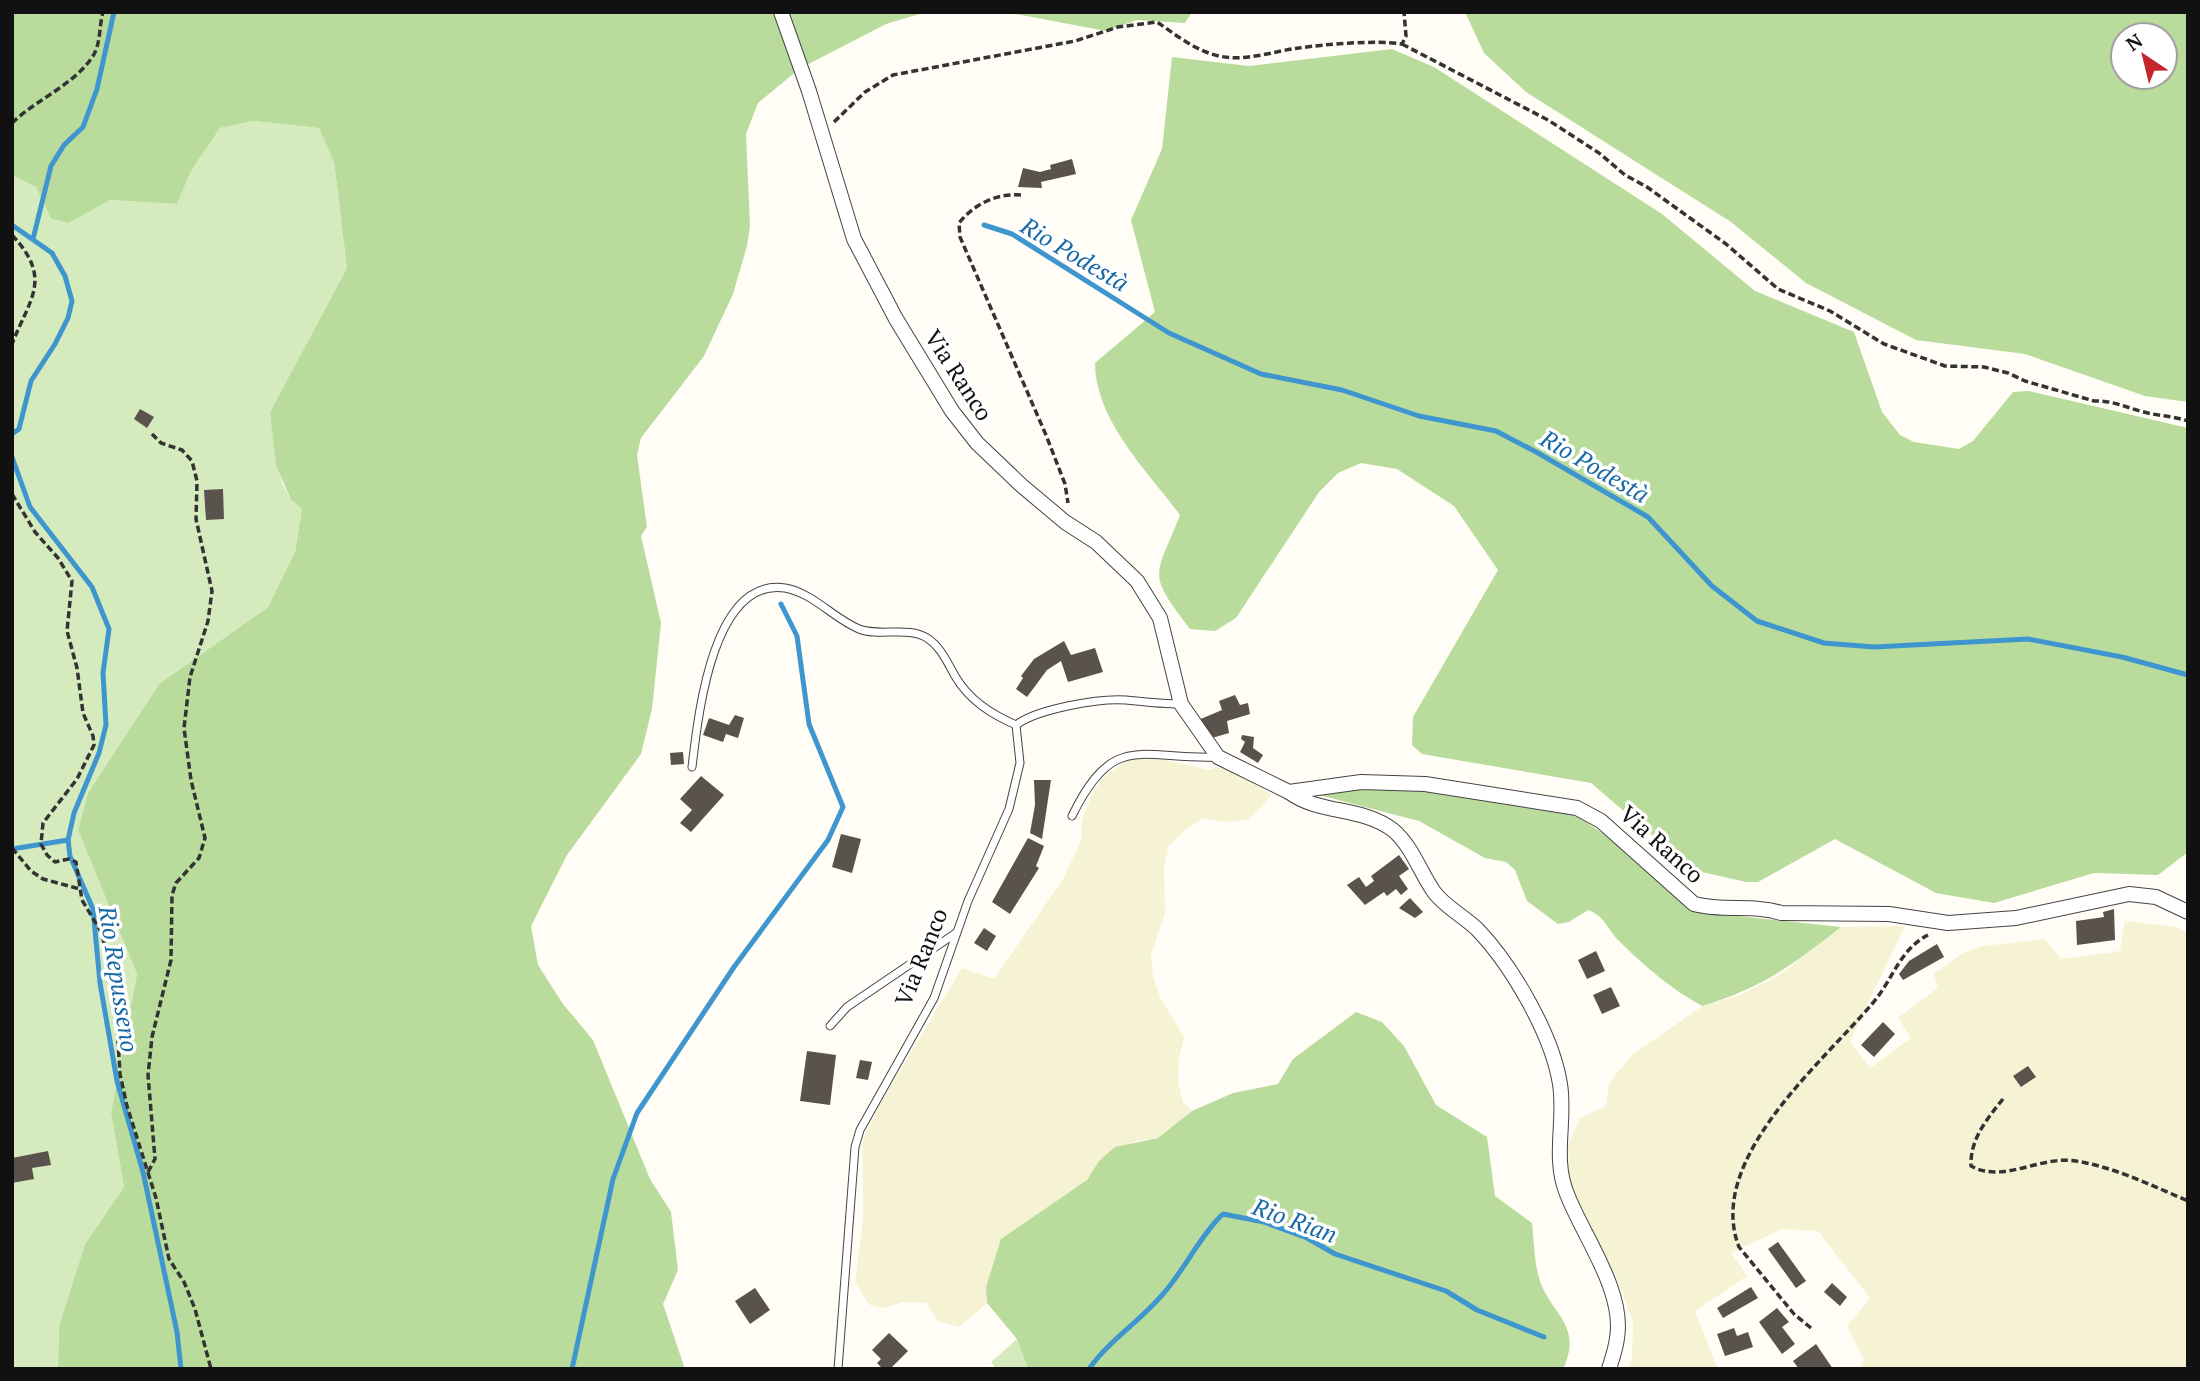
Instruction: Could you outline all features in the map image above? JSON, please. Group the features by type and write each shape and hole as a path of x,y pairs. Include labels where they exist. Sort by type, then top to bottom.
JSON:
{"street":[{"name":"Via Ranco","path":"781,12 854,239 896,319 952,411 977,443 1065,522 1096,542 1137,581 1160,618 1181,704 1218,757 1289,792 1361,782 1425,784 1577,808 1601,821 1695,904 1713,909 1764,907 1781,913 1889,914 1948,923 2016,918 2129,894 2156,897 2188,912"},
{"path":"1289,792 1316,805 1373,818 1394,831 1406,845 1435,894 1475,927 1501,955 1517,983 1542,1030 1560,1083 1559,1162 1566,1193 1611,1284 1618,1336 1609,1369"}],"lane":[{"path":"692,767 705,681 718,644 741,601 759,589 784,588 801,593 861,630 925,636 938,648 956,677 984,709 1016,725 1035,715 1100,702 1124,700 1181,704"},
{"name":"Via Ranco","path":"838,1369 855,1147 860,1130 934,998 956,933 1009,809 1020,763 1016,725"},
{"path":"1072,816 1093,778 1111,763 1132,753 1218,757"},
{"path":"830,1026 847,1007 956,933"}],"path":[{"path":"12,123 72,78 93,56 99,43 103,12"},
{"path":"1402,44 1406,36 1404,12"},
{"path":"818,124 832,124 865,92 893,75 1075,41 1118,27 1157,22 1188,43 1220,56 1255,56 1300,48 1382,41 1402,44 1558,127 1726,244 1778,289 1830,311 1884,344 1945,366 1984,367 2094,401 2106,401 2147,414 2163,414 2188,421"},
{"path":"1021,195 1003,194 970,208 959,223 960,237 1065,484 1069,505 1065,522"},
{"path":"12,235 28,254 37,286 32,304 12,344"},
{"path":"148,1172 155,1158 149,1107 150,1052 171,960 172,895 176,883 199,858 205,838 191,780 184,728 190,677 208,621 212,591 196,519 197,481 192,461 182,450 161,443 152,435"},
{"path":"12,494 35,532 58,558 72,581 67,631 77,668 83,713 94,745 78,779 43,823 41,844 55,862 69,859 76,862 82,900 100,930 114,973 120,1074 169,1259 184,1282 195,1309 211,1369"},
{"path":"12,848 26,866 43,879 80,889"},
{"path":"1811,1328 1794,1314 1740,1247 1735,1236 1733,1220 1745,1160 1753,1143 1769,1122 1873,1003 1891,979 1904,952 1948,923"},
{"path":"2003,1099 1982,1125 1970,1156 1971,1166 1980,1171 2008,1172 2043,1161 2076,1161 2145,1182 2188,1200"}],"shaded area":[{"path":"1150,757 1210,770 1220,765 1271,794 1265,804 1248,820 1225,822 1203,818 1185,830 1169,846 1164,868 1165,913 1151,955 1153,977 1161,999 1184,1037 1179,1058 1178,1081 1183,1103 1192,1111 1158,1138 1136,1141 1099,1161 1087,1180 1002,1239 986,1287 987,1303 959,1327 938,1321 926,1303 904,1302 883,1308 870,1305 855,1283 863,1220 863,1139 881,1102 962,968 994,979 1063,879 1081,841 1082,821 1091,796 1103,777 1129,759"},
{"path":"2125,921 2177,927 2188,933 2188,1369 1859,1369 1864,1360 1847,1326 1870,1298 1818,1231 1782,1229 1731,1253 1747,1276 1695,1311 1718,1369 1628,1369 1632,1358 1633,1322 1617,1278 1570,1187 1568,1145 1580,1118 1606,1106 1609,1083 1632,1055 1702,1006 1740,995 1778,976 1841,927 1905,926 1850,1041 1870,1068 1911,1038 1898,1018 1938,988 1934,974 1963,953 1983,946 2044,939 2061,959 2120,951"}],"green space":[{"path":"12,12 926,12 886,24 799,69 758,103 746,134 750,226 733,294 704,356 641,438 637,455 647,527 641,536 661,623 652,709 641,754 567,855 531,926 538,965 563,1004 593,1040 650,1179 671,1212 678,1270 663,1304 685,1369 58,1369 59,1326 85,1244 124,1187 111,1113 137,974 78,830 88,793 159,684 268,607 295,552 302,509 291,500 276,465 270,412 347,268 334,162 319,128 253,121 220,128 191,171 177,204 111,200 68,223 51,219 36,187 12,175"},
{"path":"1005,12 1192,12 1185,23 1137,20 1106,31"},
{"path":"1465,12 2188,12 2188,402 2145,396 2025,354 1916,340 1806,283 1731,222 1526,92 1484,53"},
{"path":"1392,49 1434,67 1662,214 1755,291 1854,332 1882,412 1900,435 1914,442 1959,449 1973,441 2013,392 2029,391 2188,428 2188,852 2158,875 2094,873 1994,903 1936,893 1835,839 1758,882 1746,882 1702,872 1681,860 1591,783 1422,754 1412,745 1413,717 1498,570 1454,506 1397,469 1361,463 1338,473 1319,492 1236,618 1215,631 1190,629 1166,596 1159,574 1180,515 1113,425 1097,384 1095,363 1155,312 1131,220 1162,149 1172,57 1249,66"},
{"path":"253,121 320,128 334,162 347,268 270,412 282,483 291,500 302,509 295,552 268,607 159,684 88,793 78,830 137,974 111,1113 124,1187 85,1244 59,1326 58,1369 12,1369 12,175 36,187 51,219 68,223 111,200 177,204 191,171 220,128"},
{"path":"1335,787 1443,790 1576,815 1631,853 1699,912 1841,927 1776,974 1743,991 1702,1006 1648,968 1594,913 1588,910 1569,922 1558,924 1527,901 1515,870 1506,862 1485,858 1419,821 1319,795"},
{"path":"1356,1012 1382,1022 1404,1046 1436,1105 1487,1137 1495,1196 1532,1223 1539,1278 1563,1320 1570,1341 1563,1369 1028,1369 1017,1339 987,1303 986,1287 1001,1239 1087,1180 1099,1161 1115,1147 1158,1138 1192,1111 1233,1093 1278,1084 1293,1059"},
{"path":"1017,1339 1028,1369 996,1369 991,1362"}],"building":[{"path":"1072,159 1076,174 1041,182 1042,188 1018,187 1023,168 1040,172 1051,169 1050,165"},
{"path":"140,409 154,417 147,428 134,419"},
{"path":"223,489 224,519 206,520 204,490"},
{"path":"1064,641 1071,655 1095,648 1103,672 1068,682 1061,661 1047,670 1027,697 1016,689 1023,678 1021,676 1034,659"},
{"path":"1235,695 1240,705 1248,703 1250,714 1227,721 1229,733 1212,738 1196,721 1222,710 1219,701"},
{"path":"735,715 744,718 738,738 726,734 723,742 703,735 709,718 729,725"},
{"path":"1242,735 1254,737 1253,748 1263,755 1258,763 1240,752 1245,742 1241,739"},
{"path":"683,752 684,764 671,765 670,753"},
{"path":"701,776 724,795 691,832 680,823 692,810 680,799"},
{"path":"1034,780 1051,780 1042,839 1030,833 1035,805"},
{"path":"841,834 861,839 852,873 832,867"},
{"path":"1028,838 1044,846 1036,866 1039,868 1010,914 992,902"},
{"path":"1399,855 1409,869 1399,876 1408,889 1401,895 1396,889 1387,896 1384,892 1365,905 1347,885 1359,877 1366,887 1374,881 1371,876"},
{"path":"1410,898 1423,912 1415,918 1399,908"},
{"path":"2114,909 2115,940 2077,945 2076,921 2104,917 2103,912"},
{"path":"984,928 996,936 987,951 974,943"},
{"path":"1937,944 1944,957 1903,980 1899,974 1909,961"},
{"path":"1596,951 1605,971 1587,979 1578,960"},
{"path":"1611,987 1620,1006 1602,1014 1593,995"},
{"path":"1883,1022 1895,1034 1874,1057 1861,1045"},
{"path":"807,1051 836,1055 830,1105 800,1101"},
{"path":"860,1060 872,1062 868,1080 856,1078"},
{"path":"2028,1066 2036,1077 2021,1087 2013,1076"},
{"path":"48,1151 51,1165 32,1168 34,1179 12,1183 12,1158"},
{"path":"1778,1242 1806,1281 1796,1288 1768,1249"},
{"path":"1832,1283 1847,1297 1840,1306 1824,1292"},
{"path":"1751,1287 1758,1298 1723,1318 1717,1308"},
{"path":"755,1288 770,1310 750,1324 735,1301"},
{"path":"1777,1308 1789,1322 1782,1327 1795,1344 1782,1354 1759,1322"},
{"path":"1734,1328 1737,1336 1748,1332 1753,1347 1725,1356 1717,1334"},
{"path":"889,1333 908,1351 890,1369 883,1369 877,1363 881,1359 872,1350"},
{"path":"1816,1344 1833,1369 1799,1369 1793,1361"}],"waterway":[{"path":"33,239 51,166 64,145 83,127 97,89 114,12"},
{"path":"12,225 52,253 65,276 72,301 68,318 55,344 31,381 19,429 12,434"},
{"name":"Rio Podestà","path":"984,225 1012,234 1169,333 1261,374 1342,390 1419,416 1496,431 1648,517 1712,586 1757,621 1824,643 1874,647 2028,639 2122,657 2188,675"},
{"name":"Rio Repusseno","path":"12,457 30,507 92,587 109,629 103,673 106,725 99,753 74,813 68,840 70,856 93,909 100,983 117,1081 143,1172 177,1332 181,1369"},
{"path":"572,1369 613,1179 637,1113 734,967 828,840 843,807 809,724 797,636 781,604"},
{"path":"12,849 68,840"},
{"name":"Rio Rian","path":"1089,1369 1107,1347 1159,1299 1223,1214 1264,1222 1307,1238 1335,1254 1446,1291 1477,1310 1544,1337"}]}
